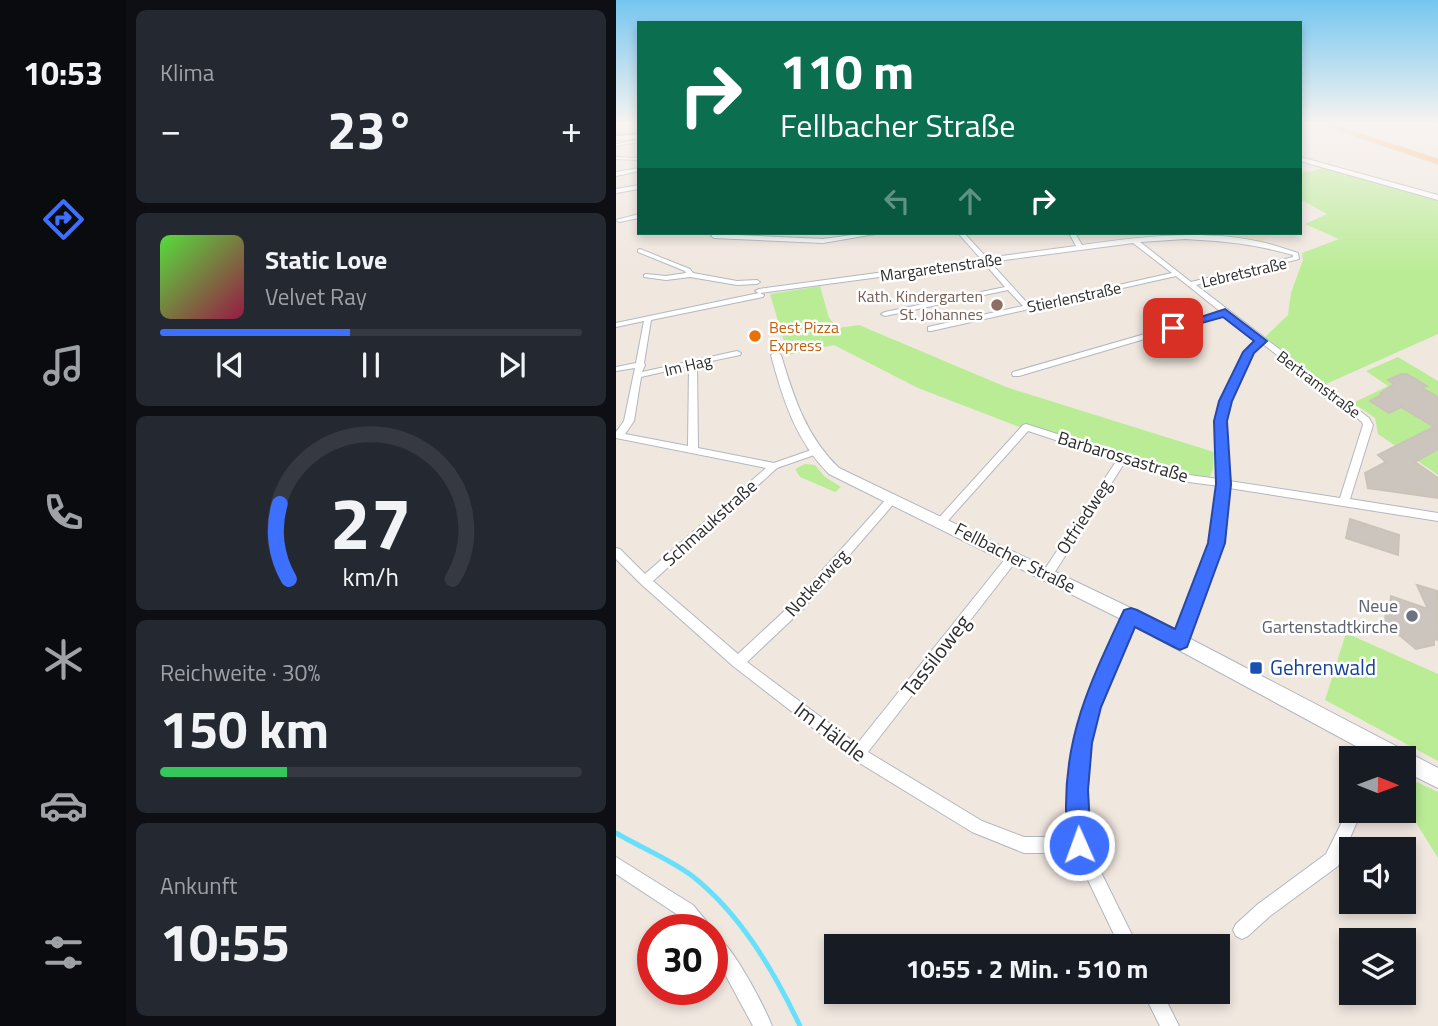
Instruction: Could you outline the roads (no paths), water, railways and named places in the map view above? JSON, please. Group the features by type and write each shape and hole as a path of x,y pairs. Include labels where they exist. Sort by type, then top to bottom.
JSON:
{"main road":[{"path":"1349,173 1438,198"}],"street":[{"path":"616,191 637,187"},
{"path":"619,220 637,216"},
{"path":"714,236 822,241 864,235"},
{"path":"963,235 1027,307"},
{"path":"1073,235 1080,248"},
{"name":"Margaretenstraße","path":"616,325 760,293 1136,242 1179,238 1240,241 1287,250 1296,254 1297,258"},
{"name":"Bertramstraße","path":"1136,242 1261,341 1361,414 1368,425 1344,503"},
{"path":"640,251 679,264 688,270 690,275"},
{"name":"Lebretstraße","path":"1190,284 1297,258"},
{"path":"646,276 666,278 690,275 737,283 757,282"},
{"name":"Stierlenstraße","path":"931,329 1177,275"},
{"path":"885,314 1010,288"},
{"path":"1016,374 1225,313"},
{"path":"648,318 629,421 618,435 774,466 814,452 790,409 776,355"},
{"path":"1180,641 1216,543 1224,484 1221,421 1223,411 1249,352 1261,341"},
{"name":"Im Hag","path":"616,369 640,370 693,364 737,353"},
{"path":"693,364 693,449"},
{"name":"Barbarossastraße","path":"941,521 1026,428 1159,472 1438,517"},
{"name":"Fellbacher Straße","path":"814,452 834,471 941,521 1180,641 1362,746"},
{"name":"Otfriedweg","path":"1047,575 1122,459"},
{"name":"Schmaukstraße","path":"645,581 774,466"},
{"name":"Notkerweg","path":"738,662 798,606 892,500"},
{"name":"Im Häldle","path":"616,552 645,581 738,662 858,754 977,827 1024,845 1079,845"},
{"name":"Tassiloweg","path":"858,754 1013,557"},
{"path":"1123,934 1079,845 1077,790 1081,743 1090,707 1131,616"},
{"path":"1416,767 1438,778"},
{"path":"1242,930 1264,910 1332,860 1349,823"},
{"path":"616,865 690,914"},
{"path":"728,962 763,1026"},
{"path":"1157,1004 1167,1025"}],"waterway":[{"path":"616,833 682,869 709,890 754,944 800,1026"}],"place":[{"name":"Kath. Kindergarten St. Johannes","path":"997,305"},
{"name":"Best Pizza Express","path":"755,336"},
{"name":"Neue Gartenstadtkirche","path":"1412,616"},
{"name":"Gehrenwald","path":"1256,668"}]}
